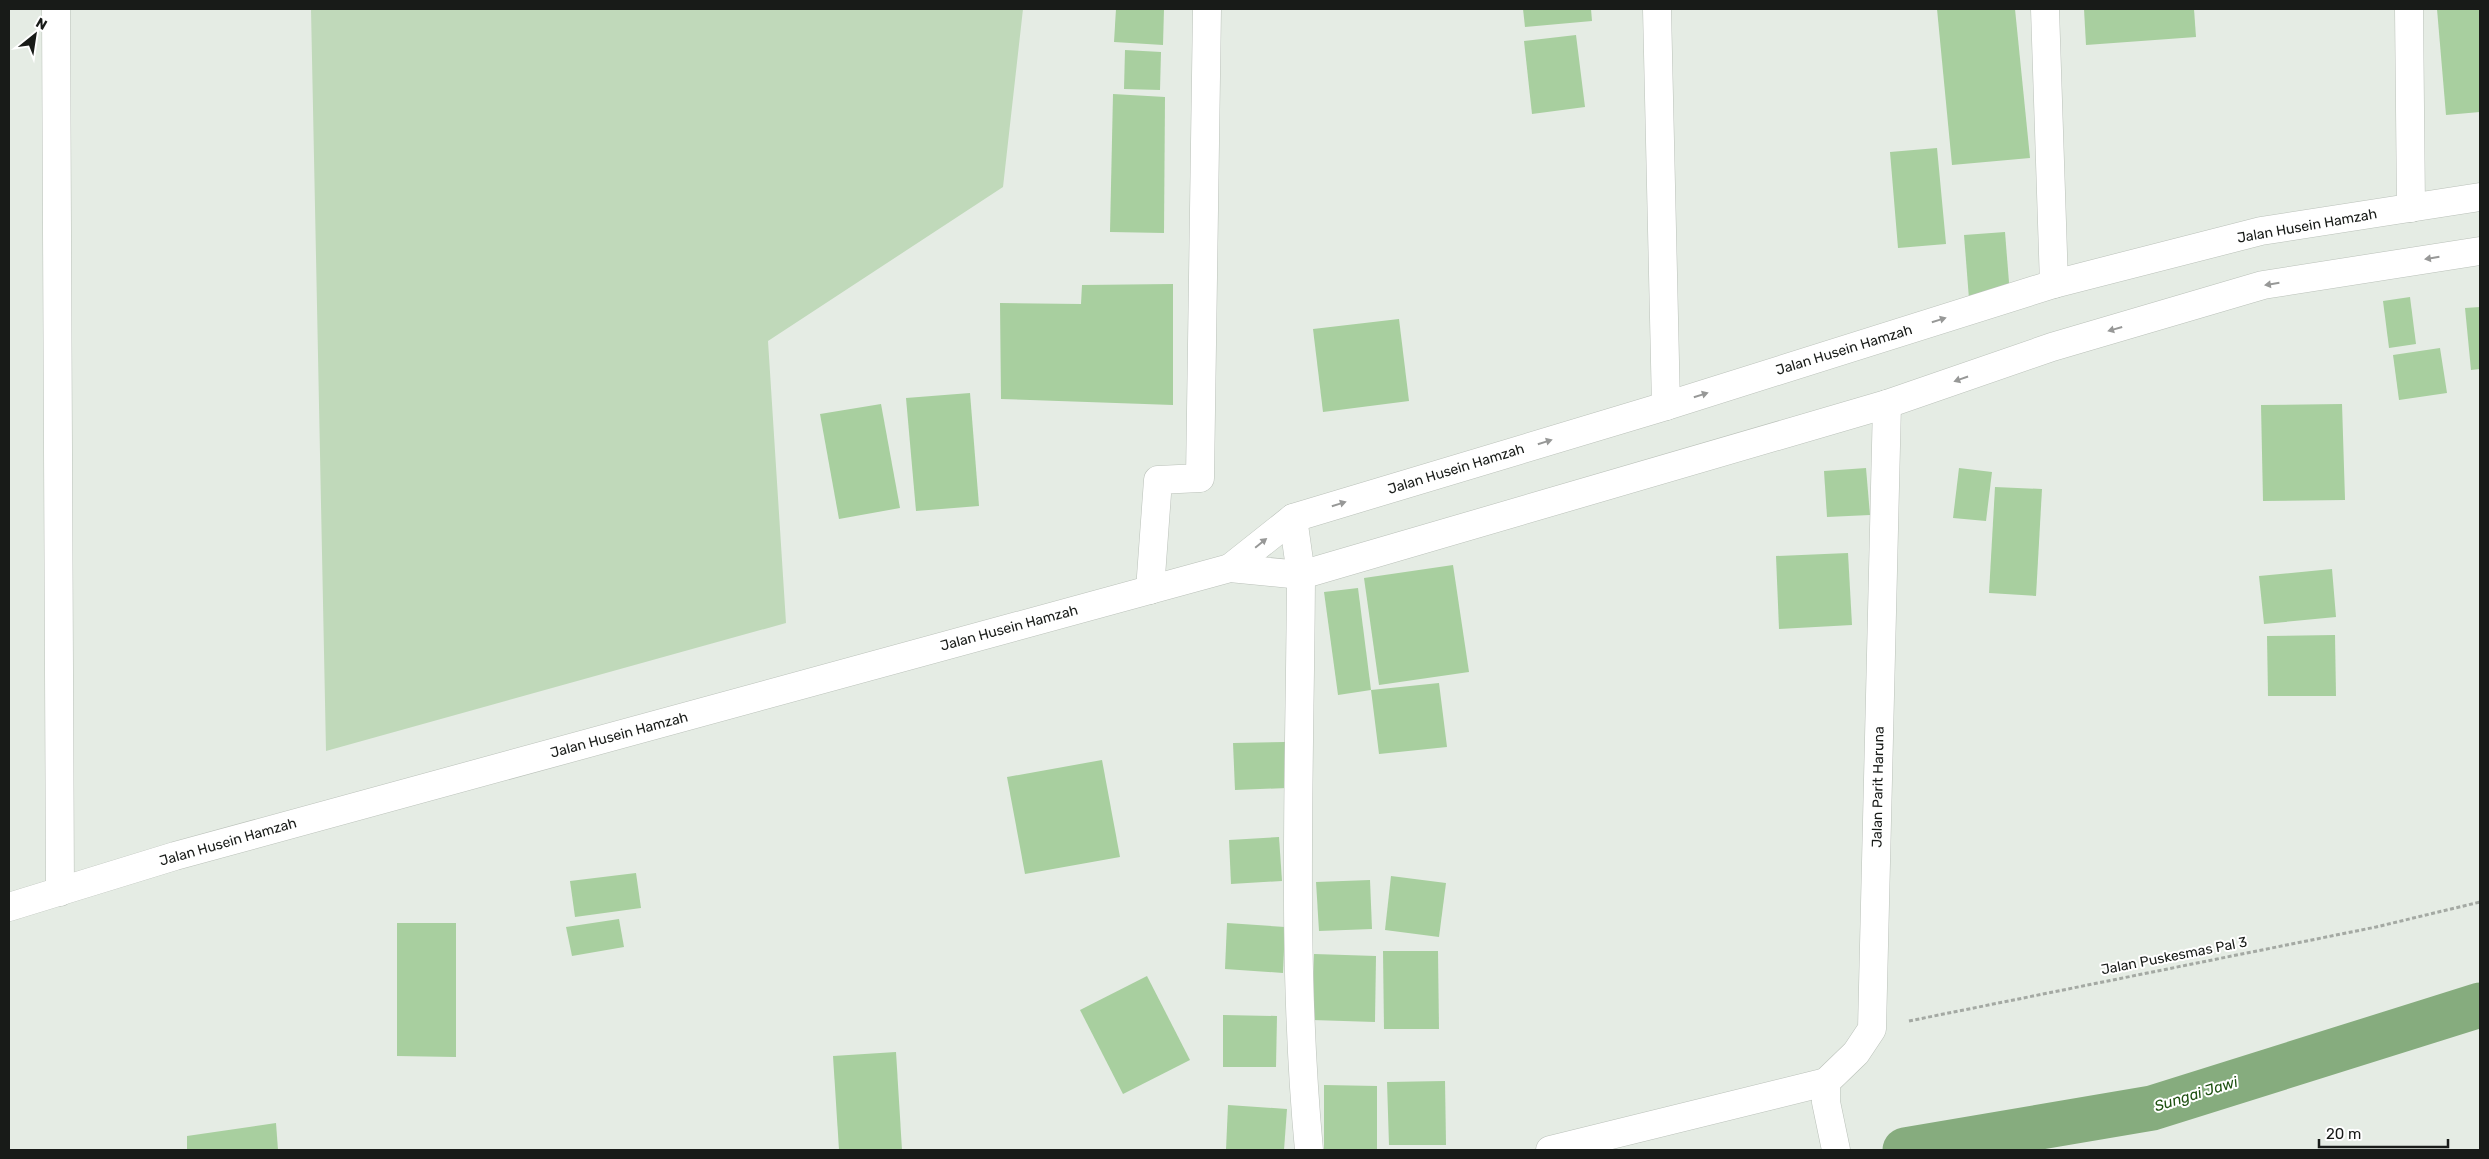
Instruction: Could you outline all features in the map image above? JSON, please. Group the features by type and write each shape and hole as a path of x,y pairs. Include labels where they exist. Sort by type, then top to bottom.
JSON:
{"street":[{"path":"56,9 60,892"},
{"path":"1150,590 1158,480 1200,478 1207,9"},
{"path":"1657,9 1666,406"},
{"path":"2045,9 2054,284"},
{"path":"2409,9 2411,208"},
{"name":"Jalan Husein Hamzah","path":"1230,568 1293,518 1666,406 2054,284 2261,231 2480,197"},
{"name":"Jalan Husein Hamzah","path":"9,907 175,856 1230,568 1301,575 1887,404 2052,347 2263,285 2480,251"},
{"name":"Jalan Parit Haruna","path":"1872,1029 1887,404"},
{"path":"1293,518 1301,575 1300,973 1302,1079 1309,1150"},
{"path":"1550,1150 1826,1092 1872,1029"},
{"path":"1826,1092 1836,1150"}],"path":[{"name":"Jalan Puskesmas Pal 3","path":"1872,1029 2376,927 2480,902"}],"green space":[{"path":"311,9 1023,9 1003,187 768,341 786,623 326,751"}],"building":[{"path":"1116,9 1164,9 1163,45 1114,42"},
{"path":"1523,9 1591,9 1592,21 1525,27"},
{"path":"1937,9 2015,9 2030,158 1952,165"},
{"path":"2084,9 2194,9 2196,37 2086,45"},
{"path":"2437,9 2480,9 2480,112 2446,115"},
{"path":"1576,35 1585,107 1532,114 1524,41"},
{"path":"1125,50 1161,52 1160,90 1124,89"},
{"path":"1113,94 1165,97 1164,233 1110,232"},
{"path":"1937,148 1946,244 1898,248 1890,152"},
{"path":"2005,232 2010,295 1969,299 1964,235"},
{"path":"1173,284 1173,405 1001,399 1000,303 1081,304 1082,285"},
{"path":"2410,297 2416,344 2389,348 2383,301"},
{"path":"2480,307 2480,369 2471,370 2465,308"},
{"path":"1399,319 1409,401 1323,412 1313,329"},
{"path":"2440,348 2447,393 2399,400 2393,355"},
{"path":"970,393 979,506 916,511 906,398"},
{"path":"881,404 900,508 839,519 820,414"},
{"path":"2342,404 2345,500 2263,501 2261,405"},
{"path":"1866,468 1870,515 1827,517 1824,471"},
{"path":"1959,468 1992,472 1986,521 1953,518"},
{"path":"1995,487 2042,489 2036,596 1989,593"},
{"path":"1848,553 1852,625 1779,629 1776,556"},
{"path":"1453,565 1469,672 1379,685 1364,578"},
{"path":"2332,569 2336,617 2264,624 2259,576"},
{"path":"1358,588 1371,690 1338,695 1324,592"},
{"path":"2335,635 2336,696 2268,696 2267,636"},
{"path":"1439,683 1447,747 1379,754 1371,690"},
{"path":"1285,742 1287,788 1235,790 1233,743"},
{"path":"1102,760 1120,857 1025,874 1007,777"},
{"path":"1279,837 1282,881 1231,884 1229,840"},
{"path":"636,873 641,908 575,917 570,881"},
{"path":"1391,876 1446,883 1439,937 1385,930"},
{"path":"1370,880 1372,929 1319,931 1316,882"},
{"path":"619,919 624,947 572,956 566,927"},
{"path":"397,923 456,923 456,1057 397,1056"},
{"path":"1227,923 1285,927 1283,973 1225,969"},
{"path":"1383,951 1438,951 1439,1029 1384,1029"},
{"path":"1314,954 1376,956 1375,1022 1312,1020"},
{"path":"1147,976 1190,1060 1123,1094 1080,1010"},
{"path":"1223,1015 1277,1016 1276,1067 1223,1067"},
{"path":"896,1052 902,1150 839,1150 833,1056"},
{"path":"1445,1081 1446,1145 1389,1145 1387,1082"},
{"path":"1324,1085 1377,1086 1377,1150 1324,1150"},
{"path":"1228,1105 1287,1109 1284,1150 1226,1150"},
{"path":"276,1123 278,1150 187,1150 187,1136"}],"waterway":[{"name":"Sungai Jawi","path":"1905,1150 2152,1108 2480,1005"}]}
